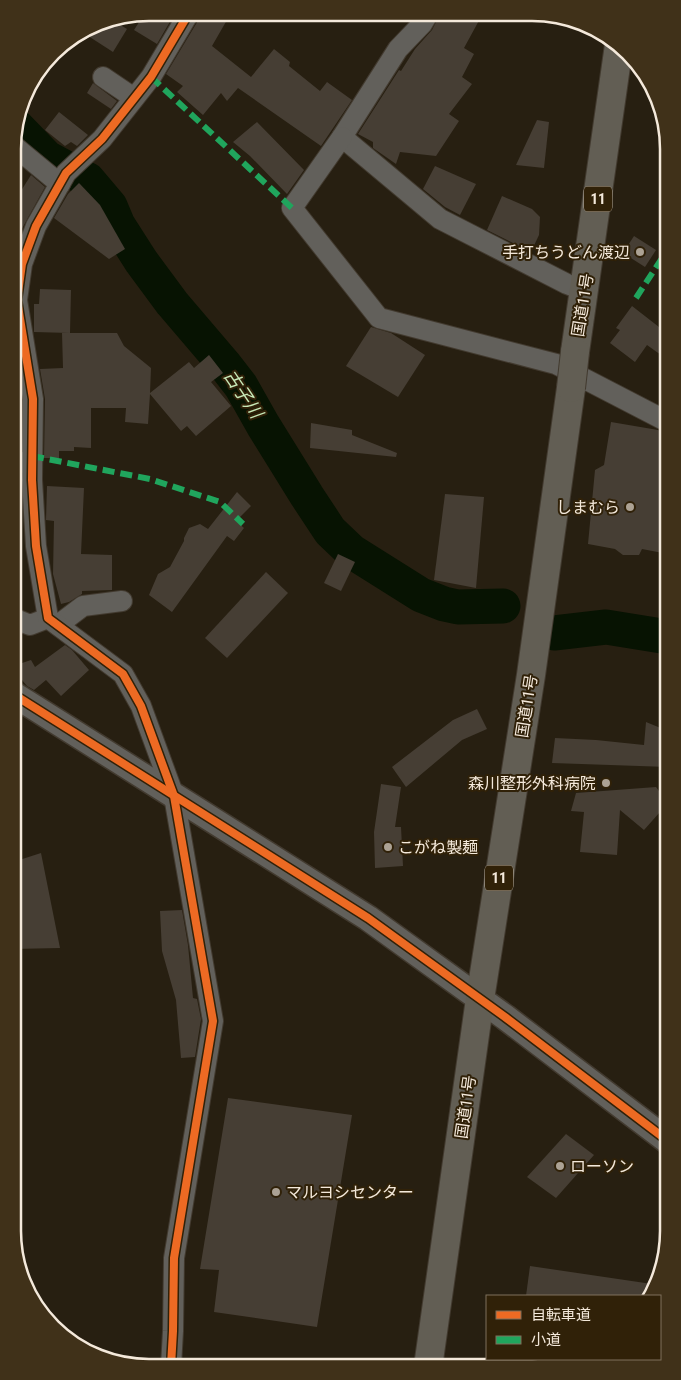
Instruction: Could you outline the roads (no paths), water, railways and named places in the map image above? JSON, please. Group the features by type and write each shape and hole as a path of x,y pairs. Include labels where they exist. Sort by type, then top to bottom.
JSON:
{"highway":[{"name":"国道11号","path":"429,1359 480,1000 531,675 575,352 619,56"}],"street":[{"path":"424,21 398,49 342,137 292,208 379,318 556,364 660,418"},
{"path":"22,265 36,226 66,173 102,139 151,77 184,22"},
{"path":"102,77 134,98"},
{"path":"342,137 440,219 585,292"},
{"path":"22,153 60,184"},
{"path":"22,341 33,399 23,462 36,546 53,622 123,674 141,706 174,796 213,1021 174,1258 171,1359"},
{"path":"22,622 30,625 53,622 83,606 122,601"},
{"path":"21,699 368,918 505,1017 659,1134"}],"waterway":[{"name":"古子川","path":"22,132 47,158 88,180 110,206 118,225 141,261 172,303 241,386 263,425 330,531 351,551 421,595 458,607 503,606"},
{"name":"古子川","path":"554,633 606,627 660,636"}],"place":[{"name":"手打ちうどん渡辺","path":"640,252"},
{"name":"しまむら","path":"630,507"},
{"name":"森川整形外科病院","path":"606,783"},
{"name":"こがね製麺","path":"388,847"},
{"name":"ローソン","path":"560,1166"},
{"name":"マルヨシセンター","path":"276,1192"}]}
